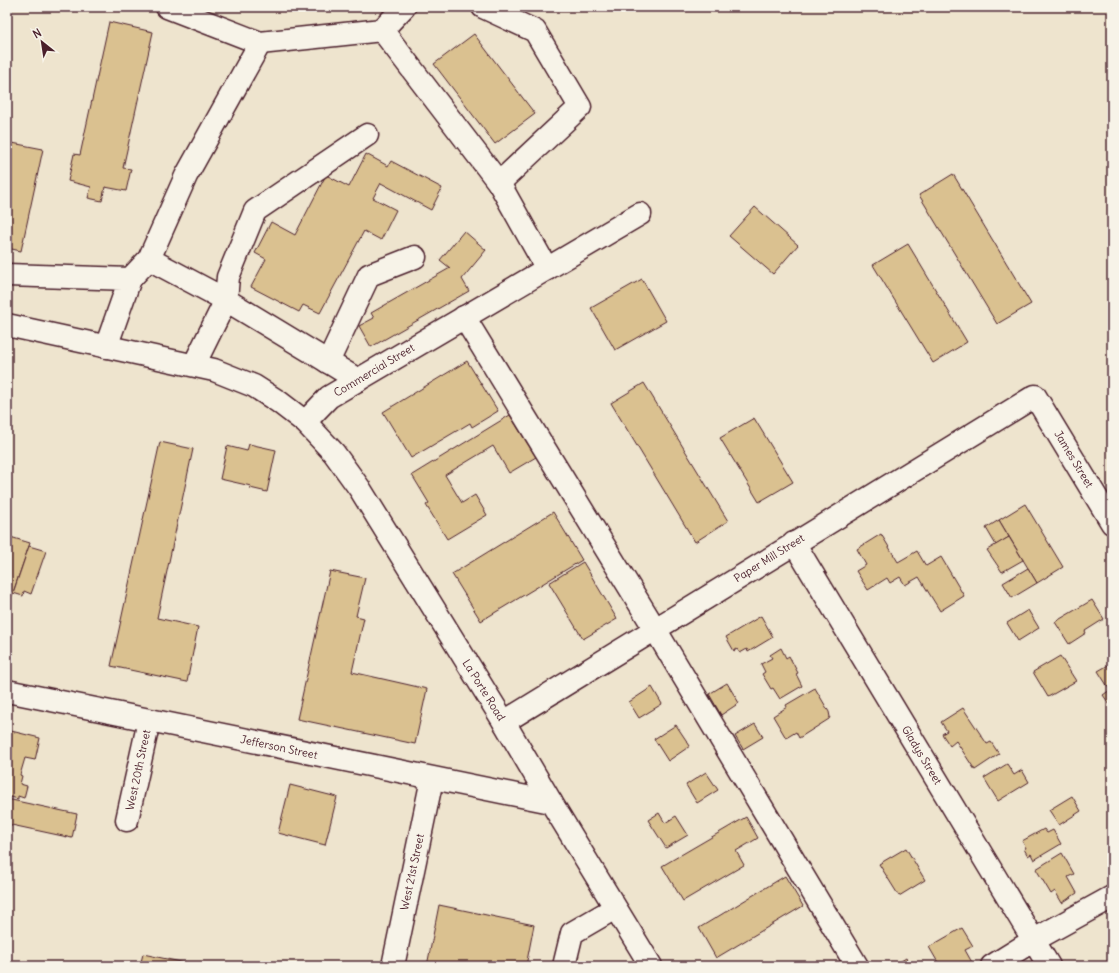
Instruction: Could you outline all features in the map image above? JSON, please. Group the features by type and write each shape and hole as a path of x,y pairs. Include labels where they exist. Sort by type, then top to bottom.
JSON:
{"street":[{"path":"167,7 260,43 382,30 404,7"},
{"path":"483,7 535,31 580,107 499,183"},
{"path":"382,30 499,183 547,268"},
{"path":"106,347 130,279 149,260 186,176 260,43"},
{"path":"194,365 226,300 228,277 255,211 367,136"},
{"name":"Commercial Street","path":"305,422 329,397 640,214"},
{"path":"328,362 369,276 415,257"},
{"path":"149,260 226,300 358,380"},
{"path":"7,275 130,279"},
{"path":"464,317 655,629 857,966"},
{"path":"7,325 214,370 254,386 279,402 305,422"},
{"name":"Paper Mill Street","path":"504,722 1035,396"},
{"name":"James Street","path":"1035,396 1112,523"},
{"name":"La Porte Road","path":"305,422 334,453 360,489 504,722 651,966"},
{"name":"Gladys Street","path":"794,543 1049,966"},
{"name":"Jefferson Street","path":"7,691 432,779 551,802"},
{"name":"West 20th Street","path":"127,820 149,720"},
{"name":"West 21st Street","path":"393,966 432,779"},
{"path":"992,966 1034,940 1112,897"},
{"path":"564,966 572,933 616,908"}],"building":[{"path":"109,22 153,32 123,168 131,169 126,191 105,187 102,201 88,198 91,187 68,181 74,154 80,155"},
{"path":"474,34 535,114 495,144 434,64"},
{"path":"7,142 43,149 21,251 7,248"},
{"path":"366,154 388,166 391,161 442,188 431,210 381,183 373,198 396,210 381,240 364,231 320,313 303,305 299,312 251,287 266,259 255,253 271,222 295,235 326,175 349,187"},
{"path":"953,174 1031,304 997,324 919,195"},
{"path":"755,207 798,245 773,274 729,236"},
{"path":"464,231 486,250 462,279 469,291 371,347 359,326 374,318 371,313 450,268 440,260"},
{"path":"908,244 967,342 933,363 873,265"},
{"path":"642,279 666,321 615,350 591,308"},
{"path":"467,361 498,411 472,427 470,423 411,458 383,412"},
{"path":"644,383 728,521 695,542 611,403"},
{"path":"510,415 536,457 509,473 493,446 445,475 462,503 475,495 487,515 447,539 426,505 429,503 412,475"},
{"path":"754,418 793,482 759,502 720,438"},
{"path":"160,442 193,449 157,618 198,627 187,682 111,666"},
{"path":"249,444 276,450 267,492 250,488 251,486 220,479 227,446 247,451"},
{"path":"1025,504 1063,567 1037,583 999,520"},
{"path":"553,512 582,560 481,621 452,574"},
{"path":"999,520 1009,537 996,545 986,528"},
{"path":"881,534 898,562 917,551 926,566 941,557 964,596 940,611 919,577 905,585 900,577 890,583 887,578 868,590 856,571 866,565 857,549"},
{"path":"7,536 30,543 9,604 7,603"},
{"path":"1009,537 1023,560 1002,572 987,550"},
{"path":"29,546 46,551 31,594 24,591 23,596 13,593"},
{"path":"583,562 617,619 583,639 549,583"},
{"path":"1028,568 1037,583 1012,598 1003,583"},
{"path":"330,571 365,578 356,616 364,618 352,672 427,689 415,744 297,719"},
{"path":"1092,600 1104,619 1085,631 1086,633 1069,644 1055,622"},
{"path":"1028,610 1039,628 1018,641 1007,623"},
{"path":"761,616 773,637 748,652 747,649 740,653 737,649 734,651 726,637"},
{"path":"781,648 786,658 789,656 798,673 796,674 802,686 780,699 773,688 771,689 762,674 765,672 761,664 772,658 770,655"},
{"path":"1060,656 1076,681 1048,697 1033,672"},
{"path":"1112,663 1112,708 1103,695 1110,690 1098,671"},
{"path":"727,683 739,703 721,715 709,694"},
{"path":"652,687 662,704 639,718 629,702"},
{"path":"815,688 829,712 829,719 799,738 796,732 786,738 773,716 787,707 786,705"},
{"path":"963,708 987,744 991,742 999,754 975,770 956,741 950,746 942,734 947,731 941,722"},
{"path":"755,724 763,737 743,749 735,736"},
{"path":"676,725 690,746 668,761 654,739"},
{"path":"7,730 40,738 35,760 25,758 20,775 22,776 20,784 27,786 24,798 18,796 18,799 7,796"},
{"path":"1007,764 1014,775 1022,770 1029,782 998,801 984,778"},
{"path":"706,772 718,790 697,803 686,785"},
{"path":"290,785 337,797 325,845 278,833"},
{"path":"1072,796 1081,811 1059,825 1049,810"},
{"path":"7,799 77,814 72,838 7,824"},
{"path":"659,813 665,823 676,816 688,835 666,848 648,820"},
{"path":"746,817 758,838 736,851 744,865 683,901 662,866"},
{"path":"1044,829 1047,833 1053,830 1061,844 1034,860 1031,854 1028,856 1022,841"},
{"path":"906,848 925,880 899,896 879,864"},
{"path":"1062,853 1074,874 1068,877 1077,893 1062,903 1055,891 1051,894 1036,869"},
{"path":"785,876 803,906 716,958 699,928"},
{"path":"439,905 534,925 526,966 427,966"},
{"path":"962,928 973,946 965,950 974,966 940,966 929,947"},
{"path":"143,954 200,966 140,966"},
{"path":"906,958 911,966 893,966"}]}
